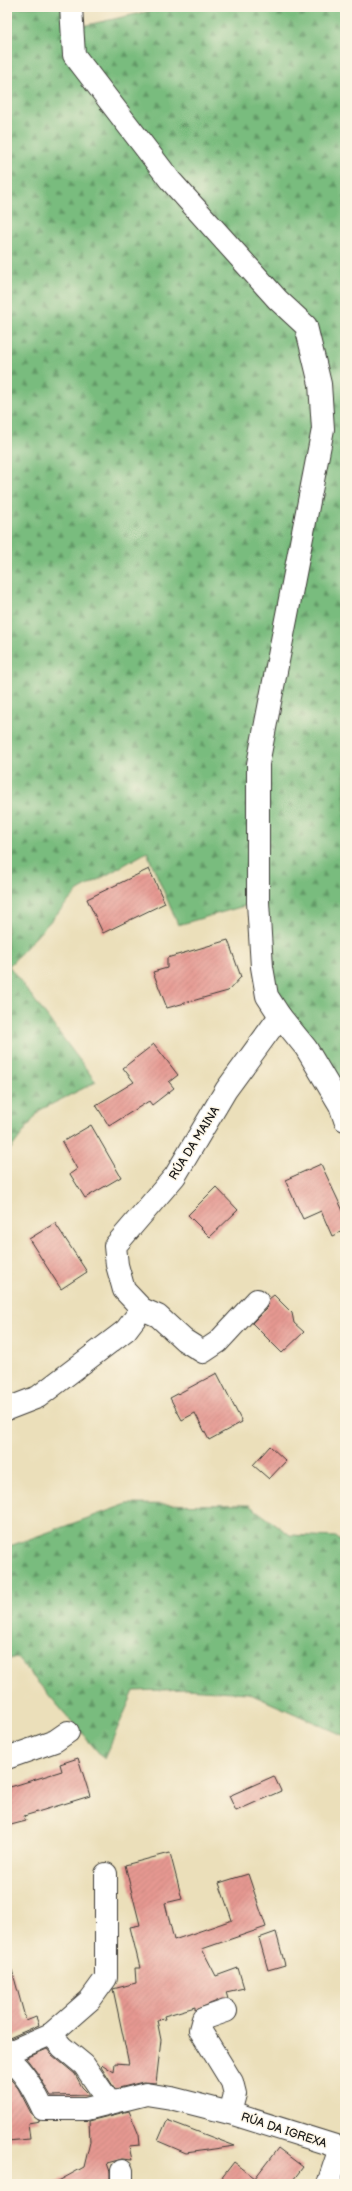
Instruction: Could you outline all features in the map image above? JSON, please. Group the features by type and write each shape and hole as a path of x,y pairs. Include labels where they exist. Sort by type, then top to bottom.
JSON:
{"street":[{"path":"71,7 74,55 170,180 278,300 306,326 320,384 323,429 258,764 258,902 262,967 267,996 280,1016 306,1048 340,1105 345,1120"},
{"name":"RÚA DA MAINA","path":"257,1300 218,1342 203,1352 184,1340 158,1316 142,1309 124,1290 116,1265 115,1246 175,1176 226,1090 280,1016"},
{"path":"7,1409 38,1397 126,1330 142,1309"},
{"path":"7,1758 55,1741 68,1732"},
{"path":"7,2053 51,2034 90,2000 106,1978 106,1874"},
{"name":"RÚA DA IGREXA","path":"226,2011 202,2019 200,2030 232,2082 235,2094 230,2113"},
{"path":"51,2034 62,2047 84,2065 110,2103"},
{"name":"RÚA DA IGREXA","path":"7,2058 16,2065 36,2092 43,2109 86,2109 146,2094 171,2098 230,2113 341,2148 336,2157 328,2184"}],"green space":[{"path":"7,7 71,7 73,28 168,7 345,7 345,1120 267,996 258,902 178,925 147,852 78,891 9,966 96,1082 40,1110 7,1154"},
{"path":"127,1504 249,1505 290,1535 336,1537 345,1545 345,1736 248,1693 186,1689 134,1691 104,1759 16,1657 7,1660 7,1547"}],"building":[{"path":"149,869 165,903 103,933 87,899"},
{"path":"228,940 241,977 228,991 167,1008 153,972 167,968 167,958"},
{"path":"154,1044 178,1075 169,1082 174,1088 152,1105 149,1101 109,1126 96,1105 134,1082 123,1068"},
{"path":"91,1125 121,1177 85,1198 70,1174 77,1169 62,1142"},
{"path":"321,1164 345,1215 345,1230 332,1236 321,1211 303,1219 285,1180"},
{"path":"216,1187 238,1210 210,1237 188,1215"},
{"path":"55,1223 87,1272 61,1289 29,1239"},
{"path":"274,1295 292,1313 294,1323 304,1332 282,1353 252,1323 266,1309 269,1299"},
{"path":"217,1373 242,1422 209,1440 195,1413 182,1420 170,1398"},
{"path":"270,1446 286,1461 269,1479 253,1465"},
{"path":"78,1758 90,1796 24,1816 26,1821 7,1826 7,1788 62,1771 60,1764"},
{"path":"274,1776 281,1791 236,1811 229,1796"},
{"path":"170,1853 182,1899 165,1903 174,1940 232,1920 219,1883 248,1874 266,1927 202,1949 216,1976 238,1968 244,1988 226,1992 228,1999 222,1999 195,2010 195,2007 164,2016 165,2019 157,2020 161,2040 156,2083 143,2082 115,2089 101,2067 103,2065 114,2072 115,2063 129,2064 113,1989 136,1983 135,1968 140,1968 130,1927 140,1925 125,1865"},
{"path":"276,1932 285,1965 268,1970 259,1938"},
{"path":"7,1970 12,1970 26,2021 36,2017 39,2025 7,2039"},
{"path":"47,2049 75,2074 82,2087 90,2095 51,2096 38,2074 26,2058"},
{"path":"7,2075 18,2088 32,2115 40,2121 28,2123 30,2139 7,2141"},
{"path":"129,2111 139,2135 140,2145 129,2146 132,2160 122,2159 107,2163 110,2172 110,2184 53,2184 84,2167 90,2142 89,2121"},
{"path":"167,2120 235,2146 186,2153 158,2141"},
{"path":"278,2148 303,2167 290,2184 217,2184 234,2162 255,2178"}]}
